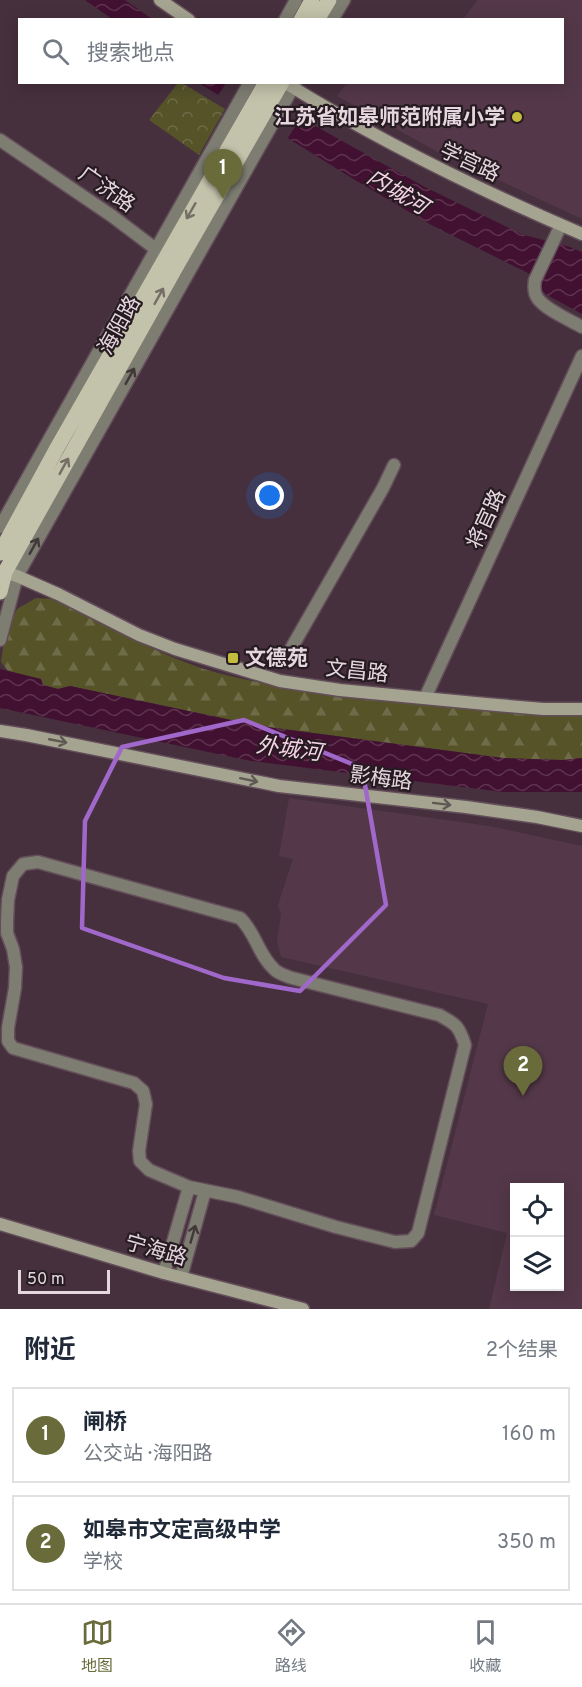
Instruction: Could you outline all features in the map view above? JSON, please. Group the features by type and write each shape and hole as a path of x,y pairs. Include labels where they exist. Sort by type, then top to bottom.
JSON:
{"main road":[{"path":"302,18 312,0"},
{"path":"319,18 328,0"},
{"name":"海阳路","path":"0,591 7,573 171,262 248,126 263,90 288,84"},
{"name":"海阳路","path":"0,553 57,448 171,262"}],"street":[{"path":"160,0 186,18"},
{"path":"286,18 296,0"},
{"path":"333,18 344,0"},
{"name":"学宫路","path":"288,84 320,105 432,166 582,234"},
{"path":"0,527 171,262 248,126 263,90"},
{"name":"广济路","path":"0,140 75,190 171,262"},
{"path":"561,225 534,288 537,298 582,327"},
{"name":"将官路","path":"424,698 582,356"},
{"path":"292,647 384,488 393,465"},
{"path":"0,640 7,573"},
{"name":"文昌路","path":"7,573 139,635 175,649 280,681 340,690 543,710 582,709"},
{"name":"影梅路","path":"0,732 37,737 279,786 466,807 582,826"},
{"path":"38,862 240,918 249,926 262,955 276,971 292,978 438,1016 454,1023 461,1030 465,1045 418,1233 411,1241 395,1242 336,1227 238,1197 189,1187 149,1170 140,1161 139,1151 146,1104 143,1090 134,1083 13,1048 8,1041 16,967 7,933 8,900 13,876 23,864 38,862"},
{"path":"164,1273 189,1187"},
{"path":"181,1277 205,1191"},
{"name":"宁海路","path":"0,1224 164,1273 303,1309"}],"highlighted area":[{"path":"244,720 362,768 386,905 300,991 224,978 82,928 85,821 122,747"}],"shaded area":[{"name":"江苏省如皋师范附属小学","path":"478,0 582,0 582,219 436,151 337,96 346,84 564,84 564,18 464,18"},
{"path":"289,798 489,826 582,846 582,1309 489,1309 507,1233 434,1215 488,1004 281,957 277,942 281,914 278,905 293,859 279,856"}],"green space":[{"path":"177,84 184,84 225,109 199,155 149,120"},
{"path":"36,598 52,599 166,655 204,669 246,680 331,692 582,716 582,758 562,760 503,758 260,726 70,686 58,689 43,685 40,679 8,671 1,662 5,633 17,609"}],"water":[{"path":"85,0 125,0 151,18 111,18"},
{"name":"内城河","path":"201,84 240,84 425,187 521,234 582,252 582,314 547,295 539,288 540,279 433,226"},
{"name":"外城河","path":"0,669 41,679 43,685 58,689 70,686 260,726 503,758 562,760 582,758 582,792 503,792 251,761 0,708"}],"pier":[{"path":"225,84 247,84 302,116 286,141 217,97"}],"place":[{"name":"江苏省如皋师范附属小学","path":"517,117"},
{"name":"闸桥","path":"223,199"},
{"name":"文德苑","path":"233,658"},
{"name":"如皋市文定高级中学","path":"523,1096"}]}
